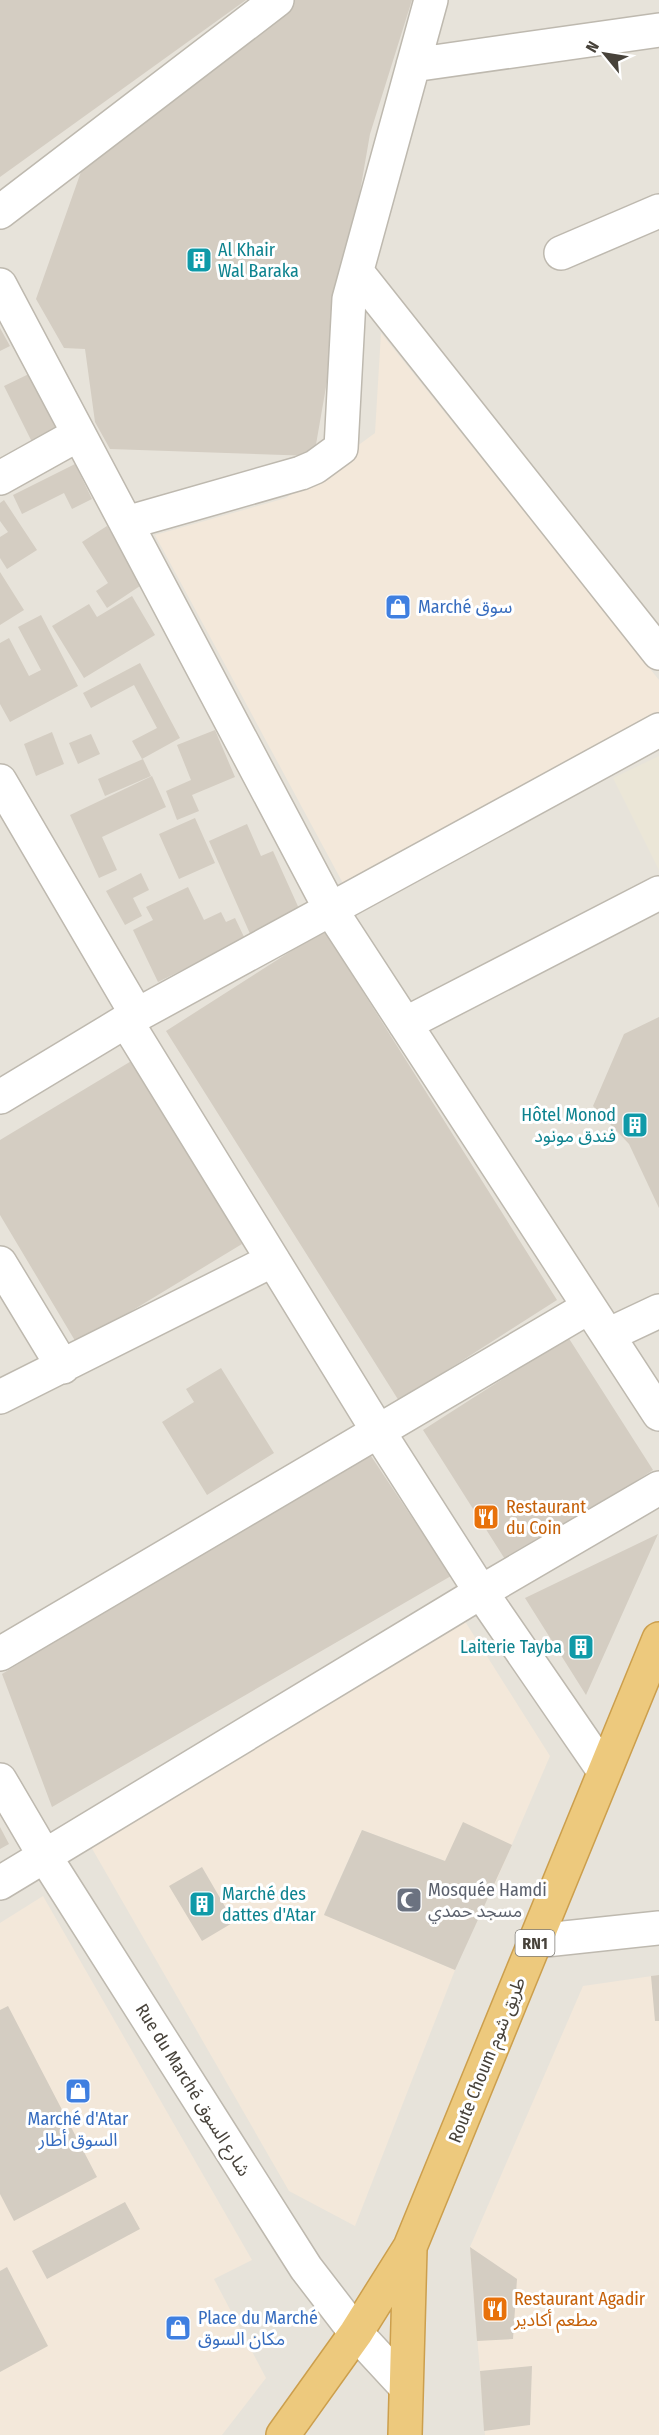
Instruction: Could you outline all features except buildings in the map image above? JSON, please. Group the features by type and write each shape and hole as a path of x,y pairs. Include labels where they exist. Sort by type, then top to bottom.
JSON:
{"highway":[{"name":"Route Choum طريق شوم","path":"283,2435 356,2333 410,2247 659,1639"},
{"name":"Route Choum طريق شوم","path":"405,2435 410,2247"}],"street":[{"path":"0,212 277,0"},
{"path":"126,523 302,473 315,467 341,448 349,299 431,0"},
{"path":"413,65 659,30"},
{"path":"561,253 659,211"},
{"path":"357,272 659,652"},
{"path":"0,287 331,910 659,1414"},
{"path":"0,478 79,434"},
{"path":"0,1097 131,1018 659,730"},
{"path":"0,781 131,1018 273,1260 378,1431 481,1592 604,1771"},
{"path":"405,1024 659,893"},
{"path":"0,1397 63,1368 273,1260"},
{"path":"0,1263 63,1368"},
{"path":"0,1654 589,1307"},
{"path":"608,1335 659,1311"},
{"path":"0,1884 44,1855 481,1592 659,1488"},
{"name":"Rue du Marché شارع السوق","path":"0,1780 44,1855 306,2268 356,2333 405,2386"},
{"path":"536,1941 659,1928"}],"shaded area":[{"path":"0,0 659,0 659,2435 0,2435"},
{"name":"Marché سوق","path":"381,333 659,680 659,712 345,887 155,535 286,498 375,433"},
{"path":"659,756 659,870 613,778"},
{"path":"461,1615 550,1756 494,1886 445,1861 362,1830 324,1914 455,1970 355,2226 289,2191 90,1845"},
{"name":"Marché d'Atar السوق أطار","path":"43,1896 252,2260 214,2279 266,2378 222,2435 0,2435 0,1923"},
{"path":"659,1975 659,2435 485,2435 470,2247 583,1986"}],"place":[{"name":"Al Khair Wal Baraka","path":"199,260"},
{"name":"Marché سوق","path":"398,607"},
{"name":"Hôtel Monod فندق مونود","path":"635,1125"},
{"name":"Restaurant du Coin","path":"486,1517"},
{"name":"Laiterie Tayba","path":"581,1647"},
{"name":"Mosquée Hamdi مسجد حمدي","path":"409,1900"},
{"name":"Marché des dattes d'Atar","path":"202,1904"},
{"name":"Marché d'Atar السوق أطار","path":"78,2091"},
{"name":"Restaurant Agadir مطعم أكادير","path":"495,2309"},
{"name":"Place du Marché مكان السوق","path":"178,2328"}]}
